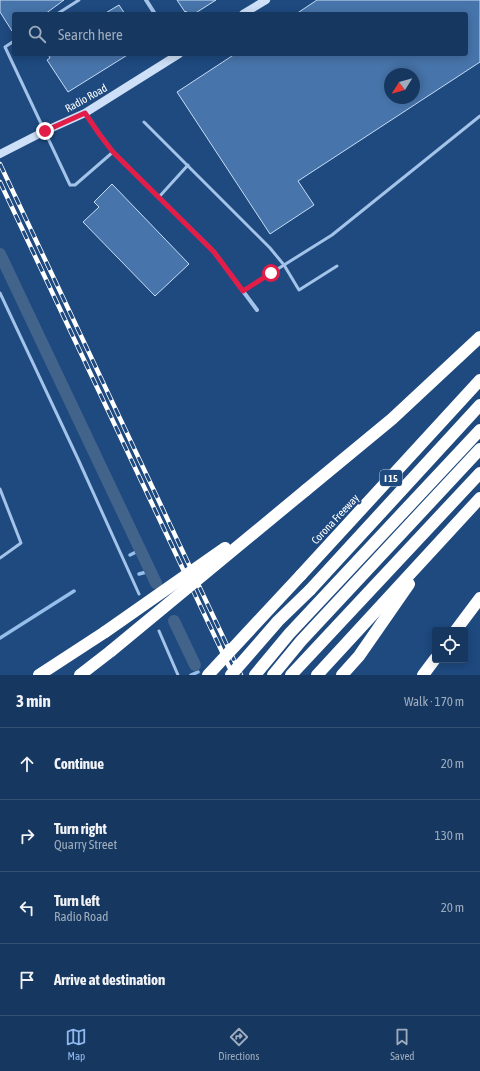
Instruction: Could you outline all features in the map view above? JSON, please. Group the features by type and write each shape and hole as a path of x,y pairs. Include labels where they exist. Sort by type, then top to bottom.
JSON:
{"highway":[{"path":"80,675 392,419 480,337"},
{"name":"Corona Freeway","path":"208,675 480,380"},
{"path":"231,675 278,621 310,590 480,406"},
{"path":"255,675 289,634 480,430"},
{"path":"273,675 300,641 480,449"},
{"path":"291,675 480,473"},
{"path":"39,675 104,632 306,490"},
{"path":"317,675 480,498"},
{"path":"342,675 359,656 434,547"},
{"path":"458,627 480,598"},
{"path":"423,675 432,663"}],"street":[{"path":"146,0 154,12"},
{"path":"246,12 266,0"},
{"name":"Radio Road","path":"0,154 85,113 176,56"},
{"path":"85,113 113,152 214,252 257,310"}],"lane":[{"path":"60,12 79,0"},
{"path":"12,42 5,47 70,184 75,185 113,152"},
{"path":"243,291 332,235 480,116"},
{"path":"144,122 270,248 284,265 299,290 337,266"},
{"path":"158,197 188,165"},
{"path":"0,293 78,459 139,594"},
{"path":"0,489 22,543 0,558"},
{"path":"158,631 178,675"}],"building":[{"path":"0,0 64,0 48,12 12,12 12,31 0,12"},
{"path":"177,0 216,0 197,12 185,12"},
{"path":"317,0 480,0 480,62 420,101 420,68 384,68 384,104 416,104 298,181 314,205 270,234 177,92 232,56 468,56 468,12 299,12"},
{"path":"119,5 124,12 107,12"},
{"path":"49,56 126,56 68,92 47,60 50,58"},
{"path":"112,184 189,264 155,296 83,222 99,207 94,202"}],"waterway":[{"path":"0,254 156,583"},
{"path":"130,555 140,550"},
{"path":"139,574 150,571"},
{"path":"0,638 74,591"},
{"path":"174,621 195,665"},
{"path":"191,675 198,672"}],"railway":[{"path":"0,164 241,675"},
{"path":"0,182 233,675"}],"route":[{"path":"45,131 85,113 113,152 214,252 243,291 271,273"}]}
